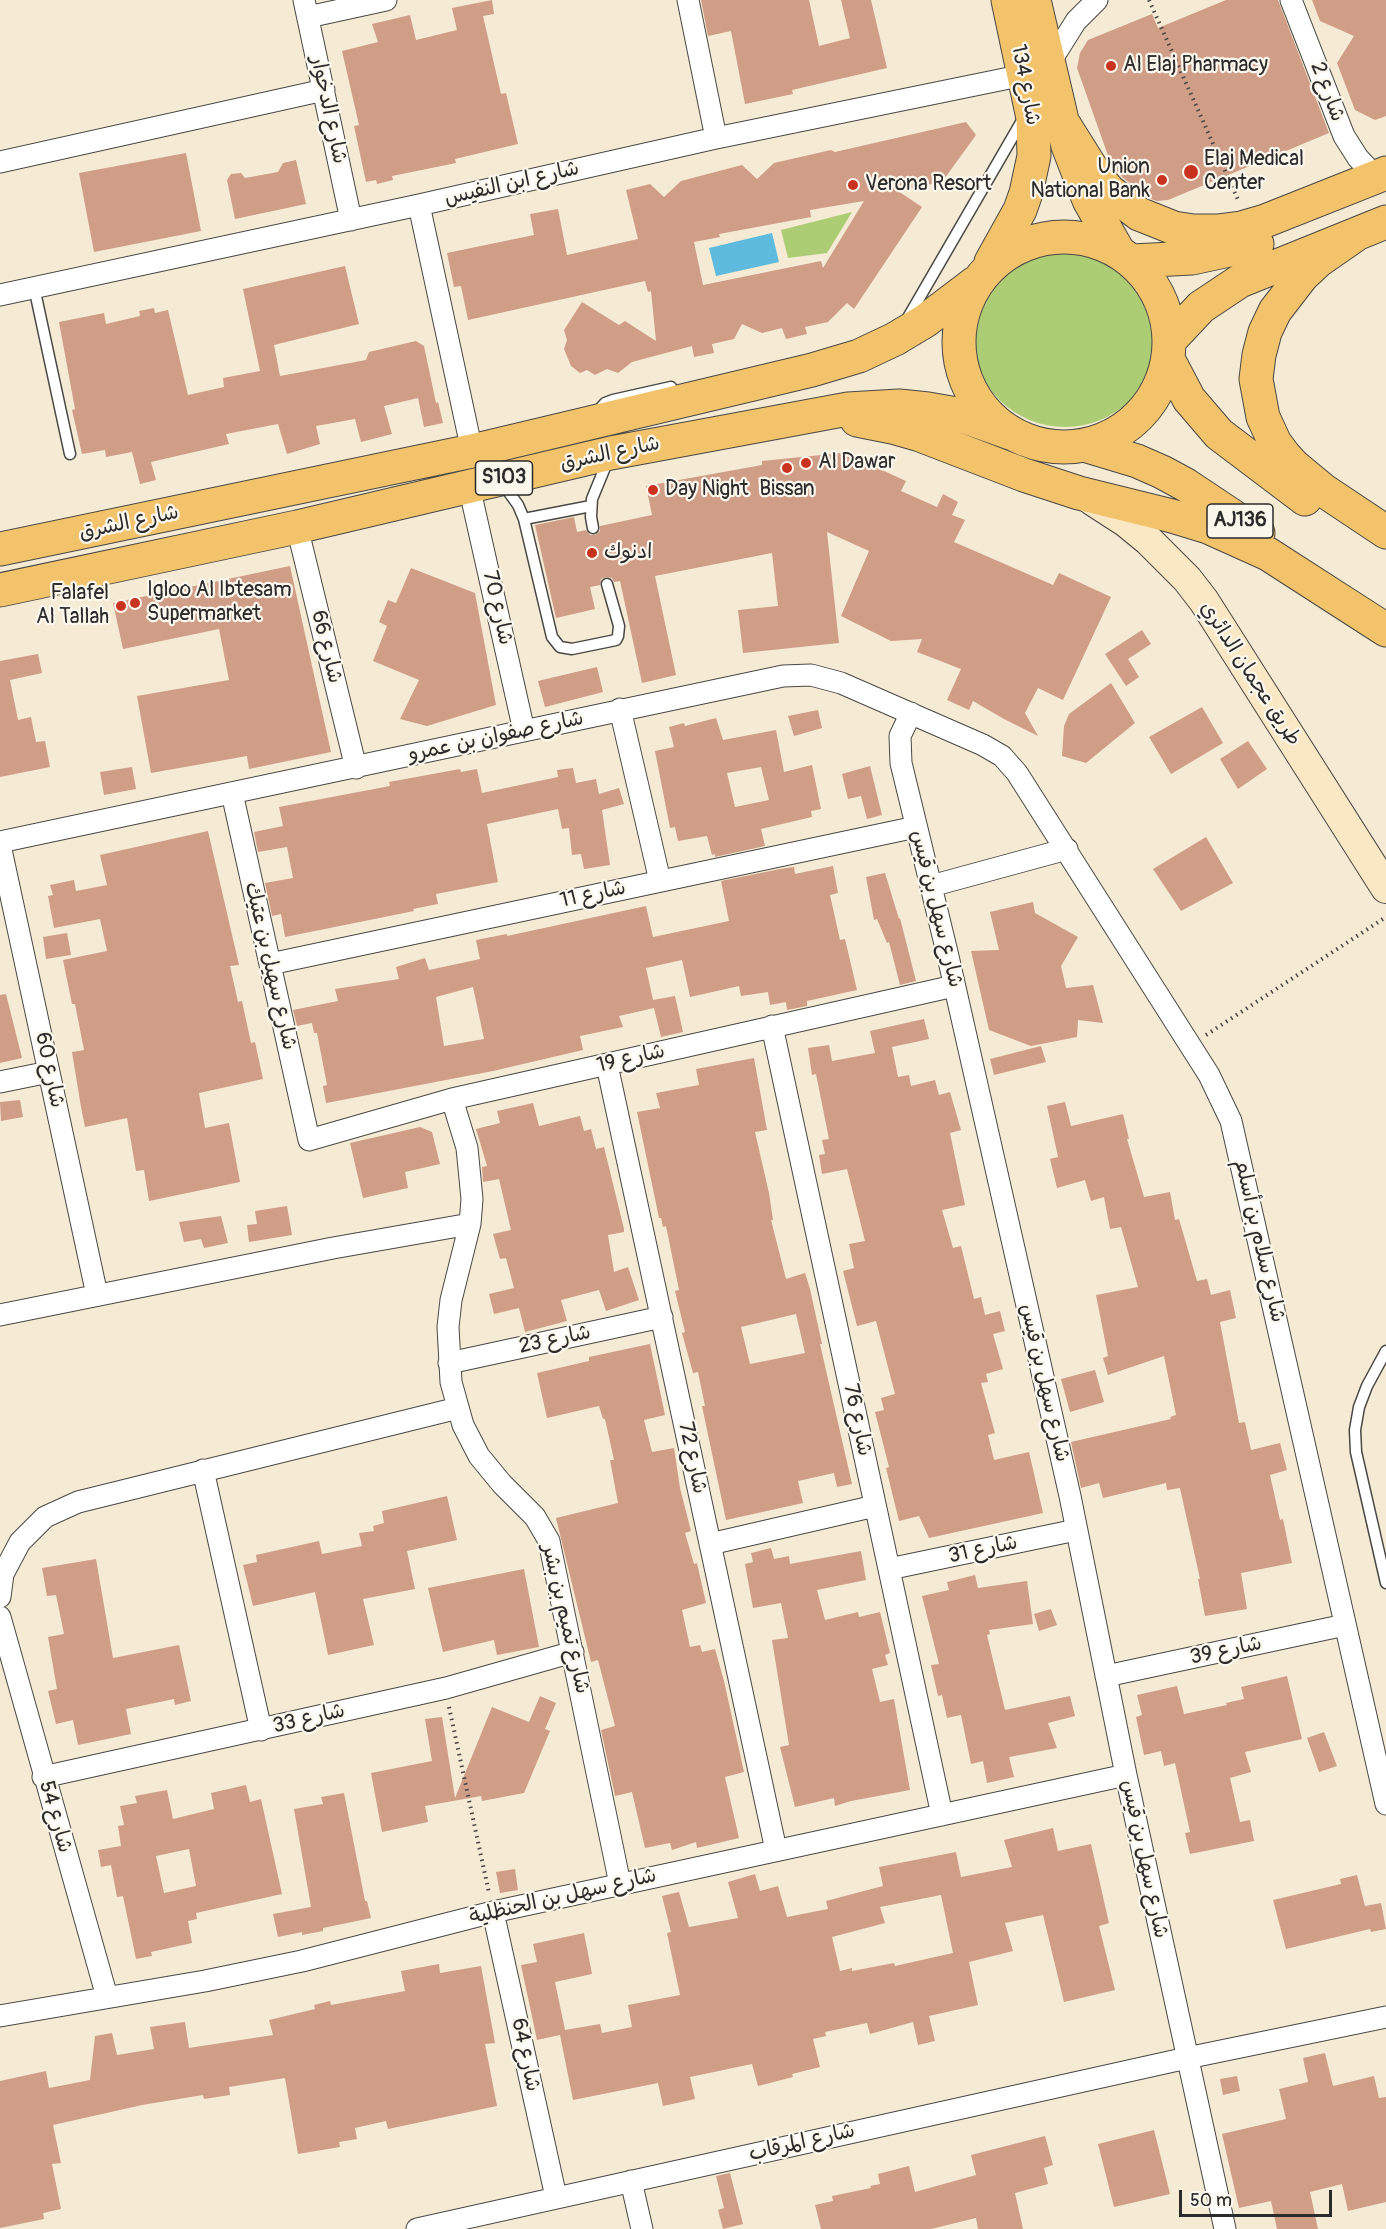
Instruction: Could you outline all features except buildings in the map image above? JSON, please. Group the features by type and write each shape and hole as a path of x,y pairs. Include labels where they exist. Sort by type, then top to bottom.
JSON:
{"main road":[{"name":"شارع 134","path":"1008,0 1034,82 1060,118 1089,200 1125,256"},
{"name":"شارع 134","path":"981,276 1016,219 1026,193 1034,156 1034,0"},
{"path":"1060,118 1097,177 1123,204 1139,214 1174,228 1217,231 1265,222 1383,180"},
{"path":"1125,256 1192,258 1252,245 1281,236 1383,180"},
{"path":"1169,349 1202,307 1240,281 1386,222"},
{"path":"1059,236 1079,237 1099,242 1125,256 1145,274 1155,288 1168,322 1169,349 1161,383 1148,405 1131,424 1109,437 1084,445 1059,447 1034,443 1010,433 991,418 975,399 964,377 958,353 958,329 964,305 981,276 1002,255 1039,239 1059,236"},
{"path":"1354,236 1318,261 1302,276 1275,310 1258,355 1256,380 1263,417 1275,444 1284,455 1323,490 1386,532"},
{"name":"شارع الشرق","path":"0,549 584,426 802,367 859,356 895,339 925,321 981,276"},
{"name":"AJ136","path":"1169,349 1189,399 1219,434 1282,483 1386,554"},
{"name":"شارع الشرق","path":"0,590 297,526 611,453 848,409 899,406 957,414 1010,433"},
{"path":"804,417 834,417 892,427 1079,493 1172,516 1238,540 1296,571 1386,630"},
{"name":"AJ136","path":"1084,445 1137,461 1186,485 1386,617"},
{"name":"طريق عجمان الدائري","path":"1079,493 1119,517 1148,540 1168,558 1198,593 1386,888"}],"street":[{"path":"306,9 386,0"},
{"path":"688,0 716,138"},
{"path":"1034,82 1076,21 1097,0"},
{"name":"شارع 2","path":"1291,0 1344,136 1358,158 1383,180"},
{"name":"شارع الدخوار","path":"306,9 351,220"},
{"name":"شارع ابن النفيس","path":"0,295 351,220 716,138 1034,82"},
{"path":"0,162 324,90"},
{"path":"419,205 472,451"},
{"name":"شارع 70","path":"484,482 524,731"},
{"name":"شارع 66","path":"297,526 356,768"},
{"name":"شارع صفوان بن عمرو","path":"0,843 783,676 826,678 982,745"},
{"path":"620,709 660,881"},
{"name":"شارع سهل بن قيس","path":"910,713 900,736 899,750 1076,1530 1126,1774 1225,2229"},
{"name":"شارع سلام بن أسلم","path":"982,745 1010,764 1067,849 1221,1098 1238,1146 1386,1804"},
{"name":"شارع سهيل بن عتيك","path":"232,793 309,1140"},
{"name":"شارع 11","path":"270,964 916,827"},
{"name":"شارع 60","path":"0,843 97,1295"},
{"path":"931,885 1067,849"},
{"name":"شارع 19","path":"309,1140 452,1099 954,986"},
{"name":"شارع 76","path":"772,1026 942,1815"},
{"name":"شارع 72","path":"607,1065 776,1850"},
{"path":"0,1082 49,1071"},
{"name":"شارع تميم بن بشر","path":"452,1099 467,1148 472,1199 470,1224 450,1300 448,1327 449,1363 458,1408 463,1425 479,1456 502,1484 536,1517 549,1541 620,1884"},
{"path":"0,1315 333,1248 470,1224"},
{"name":"شارع 23","path":"449,1363 662,1317"},
{"path":"0,1598 3,1574 20,1542 45,1517 78,1502 458,1408"},
{"path":"203,1470 261,1730"},
{"path":"710,1544 875,1506"},
{"name":"شارع 31","path":"889,1569 1076,1530"},
{"name":"شارع 54","path":"0,1617 3,1642 107,1997"},
{"name":"شارع 39","path":"1106,1676 1345,1625"},
{"name":"شارع 33","path":"43,1777 446,1688 573,1652"},
{"name":"شارع سهل بن الحنظلية","path":"0,2016 205,1981 302,1960 493,1912 1126,1774"},
{"name":"شارع 64","path":"493,1912 556,2198"},
{"name":"شارع المرقاب","path":"417,2229 1187,2058 1386,2017"},
{"path":"631,2181 642,2229"}],"lane":[{"path":"895,339 1034,82"},
{"path":"34,287 70,454"},
{"path":"584,426 609,401 680,385"},
{"path":"593,528 591,506 594,492 611,453"},
{"path":"484,482 514,498 524,519 552,638 560,647 572,649 615,640 618,636 619,626 607,584"},
{"path":"524,519 591,506"},
{"path":"1386,1351 1367,1386 1359,1407 1355,1430 1356,1452 1386,1583"}],"path":[{"path":"1149,0 1249,225"},
{"path":"1190,1045 1386,917"},
{"path":"446,1688 493,1912"}],"green space":[{"path":"852,212 827,253 788,258 781,230"},
{"path":"1065,241 1083,242 1101,248 1117,256 1131,268 1143,282 1151,298 1157,316 1157,352 1151,370 1143,386 1131,400 1117,412 1101,420 1083,426 1065,427 1047,426 1029,420 1013,412 999,400 987,386 979,370 973,352 972,334 973,316 979,298 987,282 999,268 1013,256 1029,248 1047,242"}],"water":[{"path":"772,233 779,262 716,276 709,248"}],"place":[{"name":"Al Elaj Pharmacy","path":"1111,66"},
{"name":"Elaj Medical Center","path":"1191,172"},
{"name":"Union National Bank","path":"1162,180"},
{"name":"Verona Resort","path":"853,185"},
{"name":"Al Dawar","path":"806,463"},
{"name":"Bissan","path":"787,468"},
{"name":"Day Night","path":"653,490"},
{"name":"ادنوك","path":"592,553"},
{"name":"Igloo Al Ibtesam Supermarket","path":"135,603"},
{"name":"Falafel Al Tallah","path":"121,606"}]}
